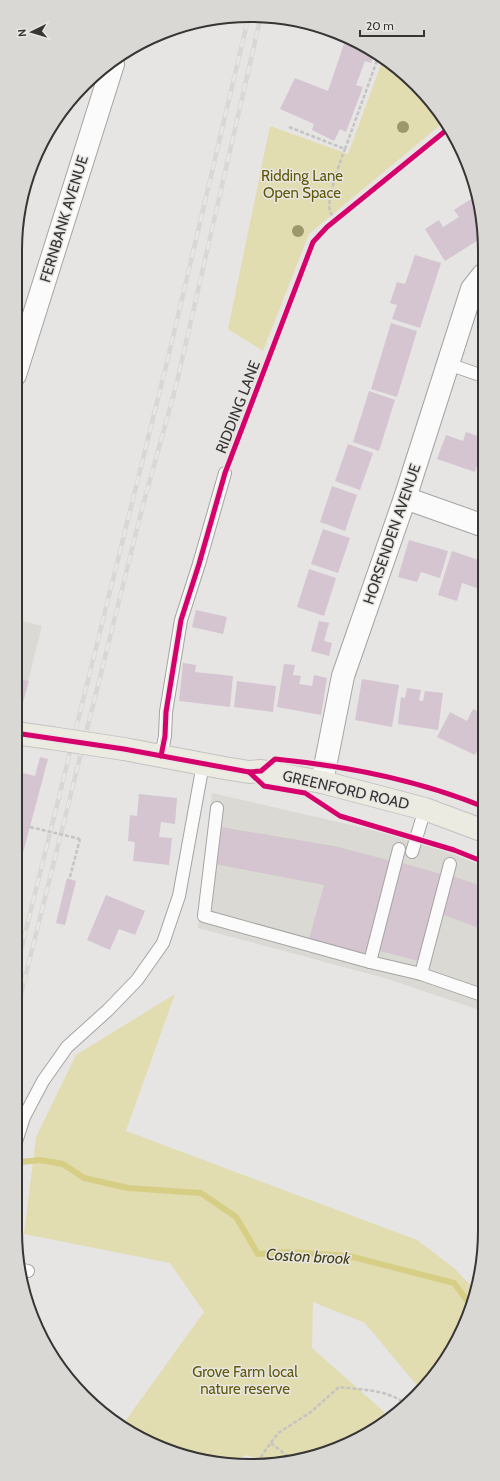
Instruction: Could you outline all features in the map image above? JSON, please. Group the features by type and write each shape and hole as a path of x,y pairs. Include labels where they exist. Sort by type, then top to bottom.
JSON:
{"main road":[{"name":"GREENFORD ROAD","path":"22,734 161,756 248,772 261,771 322,782 424,809 478,829"}],"street":[{"name":"FERNBANK AVENUE","path":"22,353 112,69"},
{"name":"HORSENDEN AVENUE","path":"322,782 343,676 405,498 448,364 478,282"},
{"path":"405,498 478,524"}],"lane":[{"path":"448,364 478,374"},
{"name":"RIDDING LANE","path":"161,756 165,736 166,712 181,620 225,473"},
{"path":"22,1123 42,1081 67,1047 108,1010 137,980 163,943 179,896 203,764"},
{"path":"217,808 204,916 370,962 421,974 478,994"},
{"path":"412,852 424,809"},
{"path":"370,962 399,848"},
{"path":"421,974 450,864"}],"path":[{"path":"342,215 334,221 330,212 334,182 377,60"},
{"path":"289,126 345,149"},
{"path":"30,827 80,839 70,877"},
{"path":"259,1459 278,1432 311,1412 339,1387 377,1390 402,1400"},
{"path":"271,1443 287,1456"}],"shaded area":[{"path":"22,621 42,626 22,705"},
{"path":"212,793 421,841 478,864 478,1010 388,979 198,928"}],"green space":[{"name":"Ridding Lane Open Space","path":"381,63 411,89 441,125 309,234 263,351 228,329 270,126 348,154"},
{"name":"Grove Farm local nature reserve","path":"175,994 126,1131 417,1240 454,1268 471,1286 466,1304 461,1318 440,1358 417,1385 365,1323 313,1302 312,1348 386,1414 377,1421 337,1442 323,1447 294,1455 265,1459 258,1459 245,1455 235,1459 206,1455 163,1442 125,1422 204,1312 170,1263 24,1234 36,1137 76,1055"}],"building":[{"path":"344,43 373,58 371,63 365,61 356,85 363,87 346,132 340,129 334,141 312,130 314,124 280,109 295,78 328,91"},
{"path":"471,199 474,206 478,240 445,261 425,229 439,220 443,227 459,217 454,210"},
{"path":"415,255 441,263 420,328 392,319 397,305 390,303 397,282 405,284"},
{"path":"391,323 417,331 397,397 371,389"},
{"path":"369,391 395,400 379,451 353,442"},
{"path":"466,432 478,436 478,462 475,472 437,459 446,435 463,441"},
{"path":"348,444 373,453 360,490 335,481"},
{"path":"332,486 357,495 345,531 320,522"},
{"path":"323,529 350,538 338,573 311,564"},
{"path":"409,540 448,551 440,578 421,572 417,582 398,577"},
{"path":"452,551 478,560 478,589 462,583 457,601 438,595"},
{"path":"309,569 336,578 324,616 297,607"},
{"path":"196,610 227,617 223,634 192,627"},
{"path":"319,621 329,623 324,641 332,643 329,656 311,651"},
{"path":"183,663 196,665 195,672 233,676 230,707 179,701"},
{"path":"284,664 295,665 293,675 301,676 299,684 312,686 314,675 327,678 321,715 277,707"},
{"path":"362,679 399,685 392,727 355,720"},
{"path":"22,680 29,681 22,706"},
{"path":"237,681 276,686 273,712 234,707"},
{"path":"407,688 421,690 419,700 421,701 423,701 425,691 443,693 438,730 398,724 401,697 405,698"},
{"path":"473,709 478,711 478,749 475,755 437,737 450,712 467,721"},
{"path":"40,757 48,759 22,857 22,773 35,776"},
{"path":"139,794 177,798 175,824 161,822 159,837 172,838 169,865 133,861 135,842 128,841 130,815 137,816"},
{"path":"221,827 334,846 392,861 367,955 309,939 324,885 215,864"},
{"path":"399,862 441,874 418,961 376,950"},
{"path":"450,875 478,885 478,928 441,914"},
{"path":"67,878 76,881 65,925 56,923"},
{"path":"106,895 145,911 135,935 119,929 110,950 87,940"}],"waterway":[{"name":"Coston brook","path":"22,1162 40,1160 63,1164 84,1178 128,1188 201,1193 236,1217 258,1254 288,1252 349,1256 454,1283 467,1301"}],"railway":[{"path":"22,946 168,358 247,22"},
{"path":"22,990 142,509 176,386 260,22"}],"cycle path":[{"path":"161,756 165,736 166,712 181,620 225,473 313,242 327,227 445,132"},
{"path":"22,734 124,749 249,772 261,771 275,759 355,770 434,789 478,805"},
{"path":"249,772 264,786 305,793 340,816 454,850 478,860"}]}
